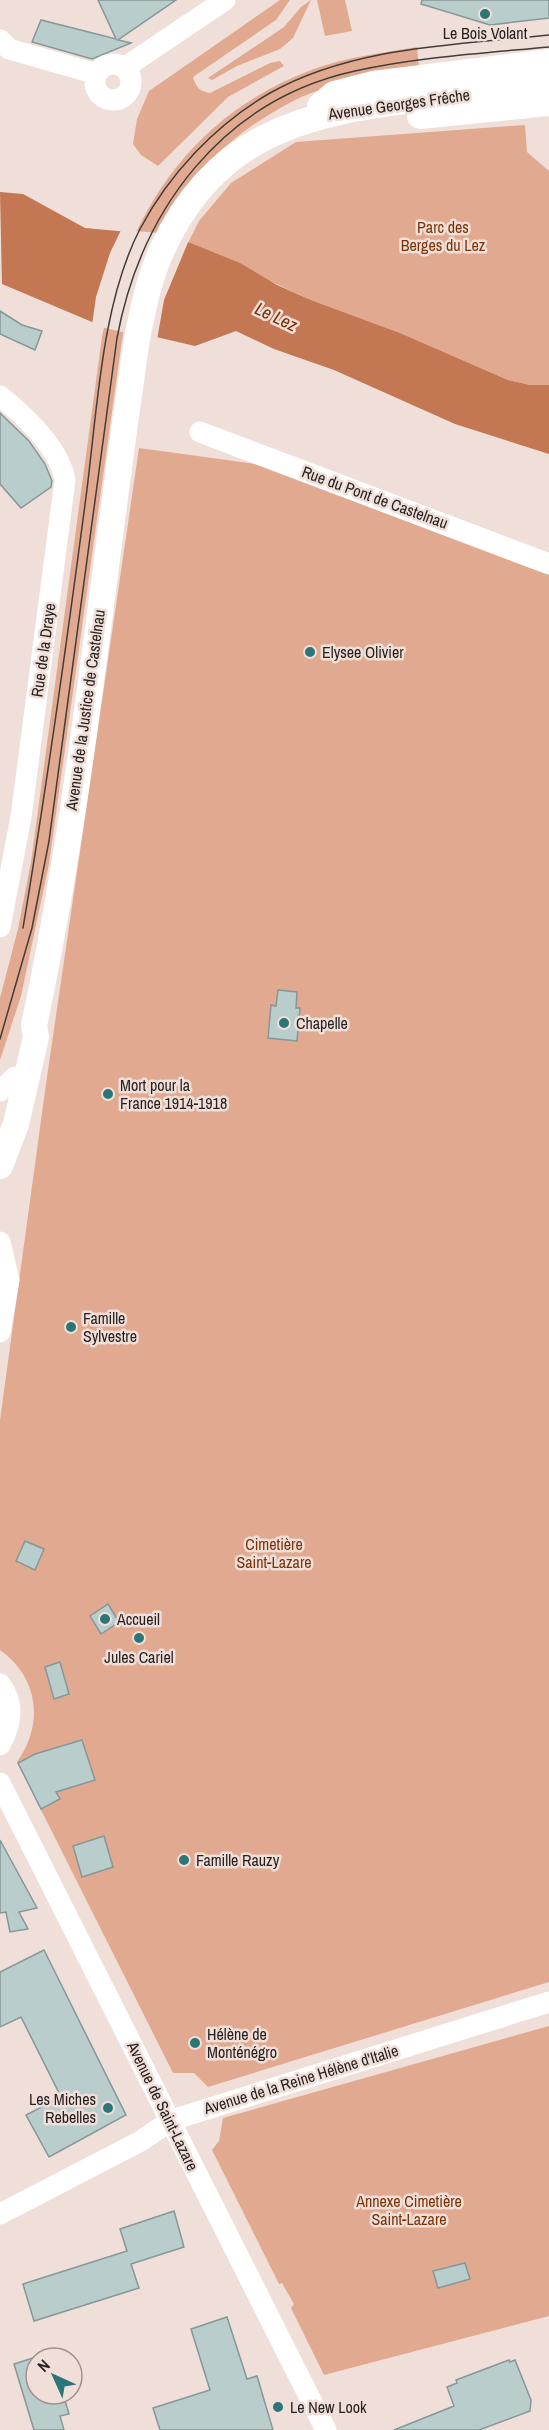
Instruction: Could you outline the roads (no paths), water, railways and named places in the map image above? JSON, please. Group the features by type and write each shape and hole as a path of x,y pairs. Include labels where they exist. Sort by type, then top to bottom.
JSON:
{"main road":[{"path":"307,118 334,94 373,84 549,62"},
{"name":"Avenue Georges Frêche","path":"129,394 147,293 161,251 177,221 200,190 244,148 307,118 368,105 549,84"},
{"path":"307,118 346,123 549,103"},
{"name":"Avenue de la Justice de Castelnau","path":"0,1166 16,1124 36,1037 34,1025 67,844 129,394"},
{"name":"Avenue de la Justice de Castelnau","path":"0,1134 8,1084 26,1034 34,1025"}],"street":[{"path":"124,69 225,0"},
{"path":"3,46 97,74"},
{"path":"109,65 124,69 128,73 130,85 119,98 102,96 95,86 97,74 109,65"},
{"name":"Rue de la Draye","path":"0,396 21,413 54,454 63,468 65,480 21,817 0,927"},
{"name":"Rue du Pont de Castelnau","path":"200,432 549,564"},
{"path":"0,1242 9,1280 0,1332"},
{"path":"0,1684 5,1691 10,1709 9,1727 0,1745"},
{"name":"Avenue de Saint-Lazare","path":"0,1783 172,2120 255,2294 326,2430"},
{"name":"Avenue de la Reine Hélène d'Italie","path":"0,2214 139,2142 172,2120 549,2002"}],"water":[{"name":"Le Lez","path":"0,192 23,194 85,228 173,236 240,263 277,285 311,300 400,333 508,380 530,385 549,385 549,454 455,424 334,370 274,349 236,331 195,346 92,322 2,284"}],"tram line":[{"path":"23,928 64,659 103,360 117,291 140,229 165,189 213,135 250,105 302,77 370,57 406,50 549,35"},
{"path":"0,1039 32,928 49,841 117,338 129,291 146,246 168,205 195,167 228,134 265,107 308,86 355,71 403,62 549,47"}],"place":[{"name":"Le Bois Volant","path":"485,14"},
{"name":"Elysee Olivier","path":"310,652"},
{"name":"Chapelle","path":"284,1023"},
{"name":"Mort pour la France 1914-1918","path":"108,1094"},
{"name":"Famille Sylvestre","path":"71,1327"},
{"name":"Accueil","path":"105,1619"},
{"name":"Jules Cariel","path":"139,1638"},
{"name":"Famille Rauzy","path":"184,1860"},
{"name":"Hélène de Monténégro","path":"195,2043"},
{"name":"Les Miches Rebelles","path":"108,2108"},
{"name":"Le New Look","path":"278,2407"}],"park label":[{"name":"Parc des Berges du Lez","path":"443,236"},
{"name":"Cimetière Saint-Lazare","path":"274,1553"},
{"name":"Annexe Cimetière Saint-Lazare","path":"409,2210"}]}
